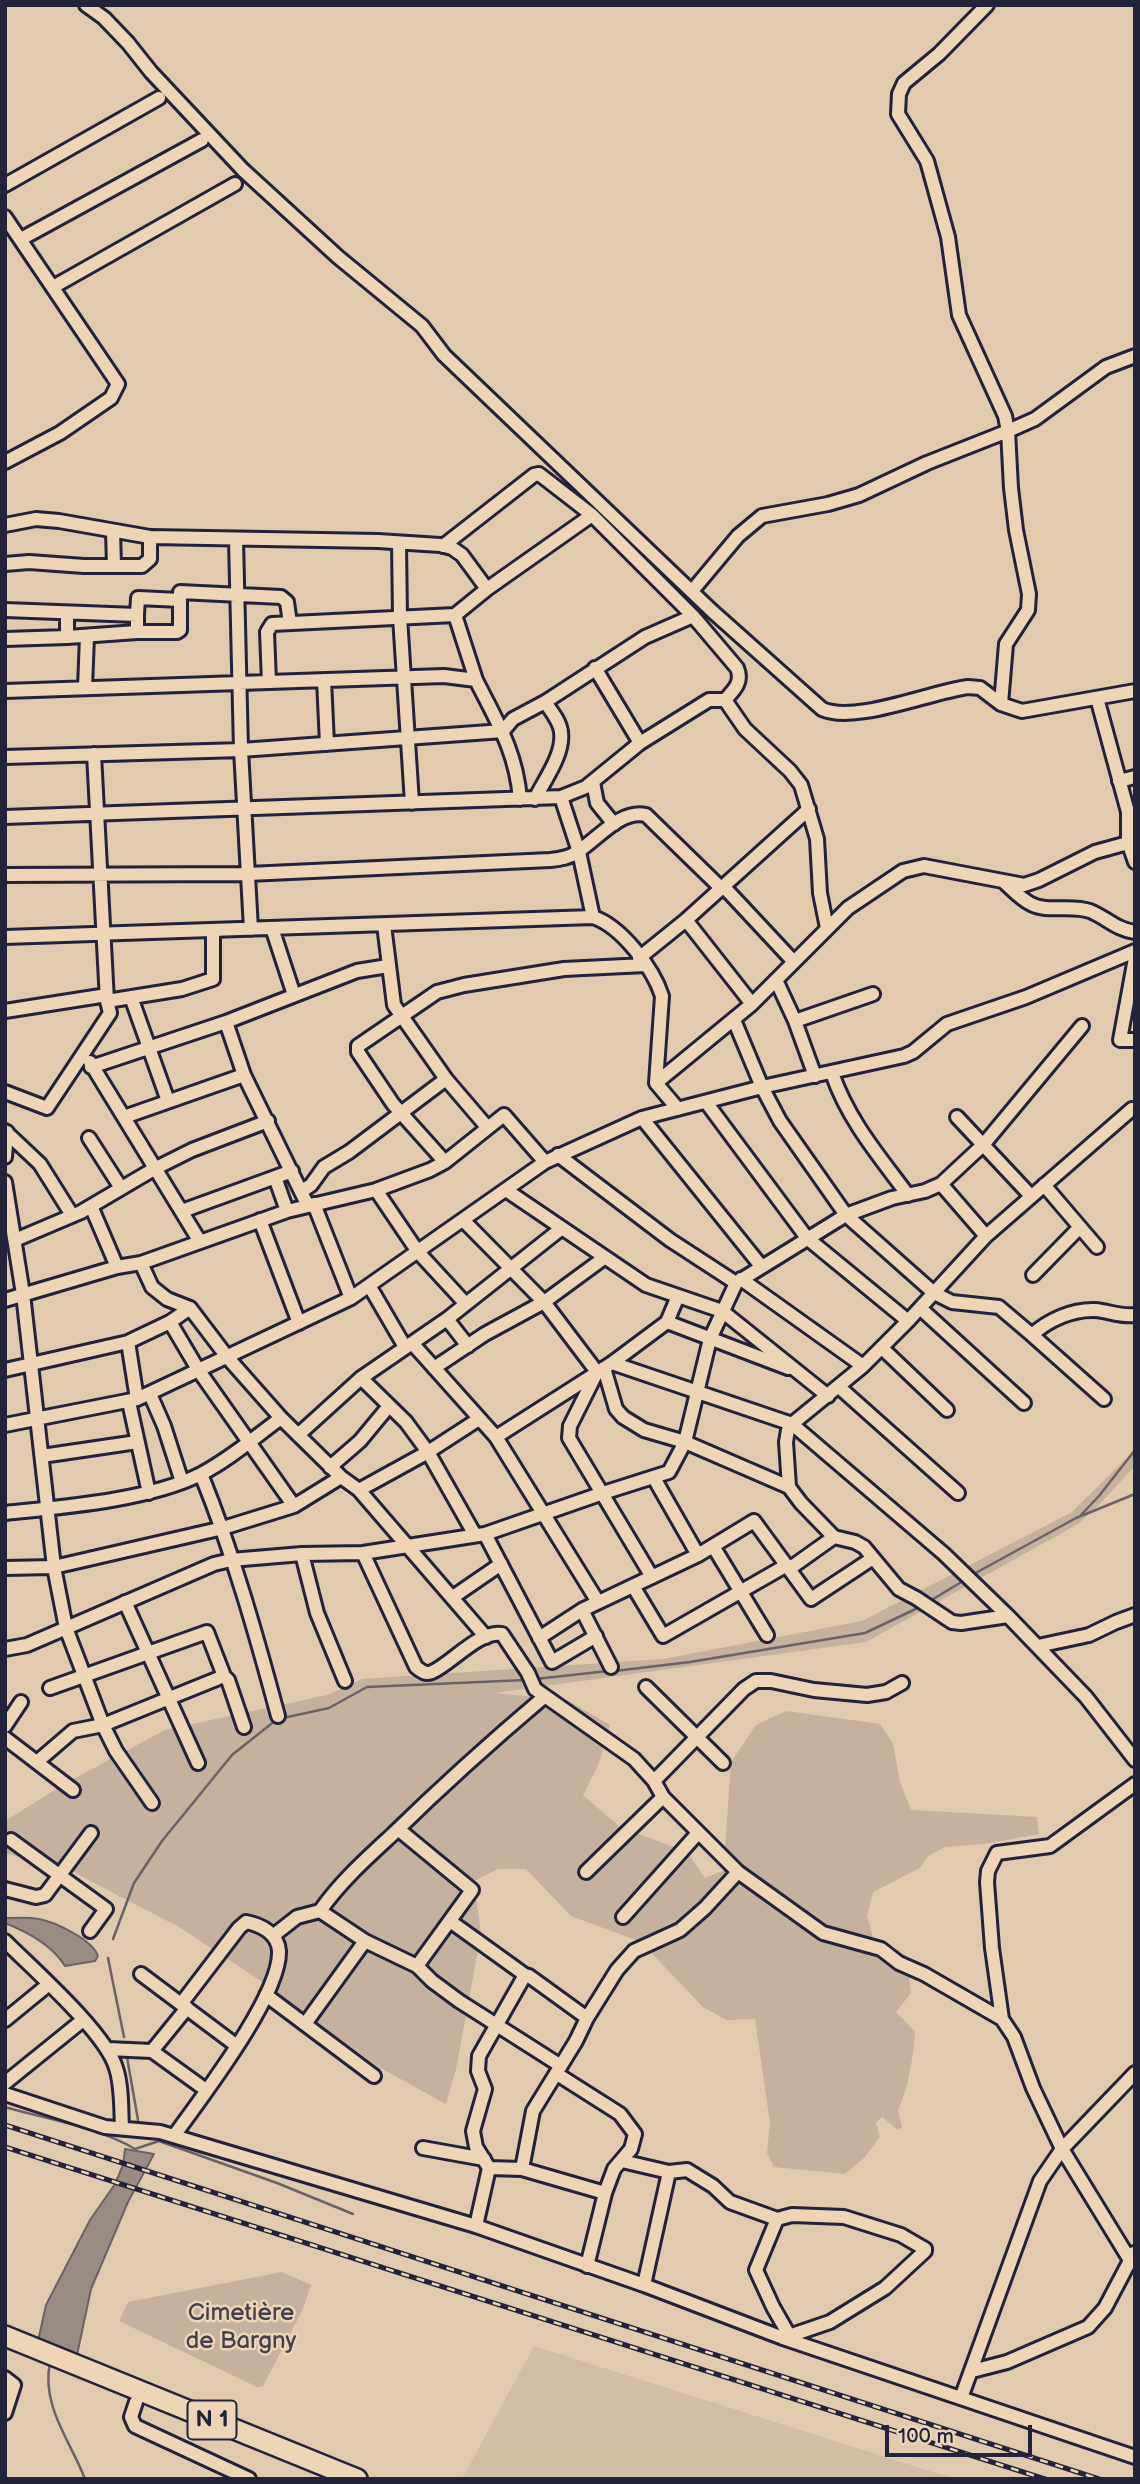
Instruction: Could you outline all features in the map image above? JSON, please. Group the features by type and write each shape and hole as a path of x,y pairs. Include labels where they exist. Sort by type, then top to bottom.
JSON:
{"highway":[{"name":"N 1","path":"5,2336 66,2367 357,2479"},
{"name":"N 1","path":"5,2348 42,2357"},
{"name":"N 1","path":"66,2367 136,2402 326,2479"}],"street":[{"path":"86,5 104,18 128,43 151,72 243,170 338,257 422,326 444,355 692,591 821,709 828,712 855,713 968,687 983,690 1001,704 1022,711 1135,691"},
{"path":"987,5 939,54 904,83 899,94 898,114 927,161 948,237 959,315 1005,416 1008,431 1016,530 1029,594 1028,610 1006,644 1001,704"},
{"path":"5,186 159,98"},
{"path":"21,239 202,140"},
{"path":"53,287 236,184"},
{"path":"5,216 118,384 111,398 40,445 5,462"},
{"path":"692,591 738,536 762,516 828,504 859,495 927,463 1035,419 1105,367 1135,356"},
{"path":"5,817 561,797 577,792 593,782 640,743 709,701 725,700 737,685 740,677 738,670 693,616 592,515 539,474 534,475 443,545"},
{"path":"270,682 267,632 272,624 456,615 487,589 592,515"},
{"path":"5,525 36,519 149,537 443,545 462,555 487,589"},
{"path":"113,531 114,566"},
{"path":"5,564 29,562 142,566 150,559 149,537"},
{"path":"236,540 241,750 251,929"},
{"path":"399,543 400,617 412,803"},
{"path":"5,639 179,631 180,593 285,599 288,602 290,623"},
{"path":"137,632 138,598 180,600"},
{"path":"5,610 136,615"},
{"path":"67,614 67,637"},
{"path":"456,615 476,680 503,731 517,769 520,799"},
{"path":"5,757 241,750 503,731 513,719 545,702 645,637 693,616"},
{"path":"85,688 87,636"},
{"path":"595,668 640,743"},
{"path":"5,691 444,676 476,680"},
{"path":"324,680 327,744"},
{"path":"1097,698 1129,819 1135,862"},
{"path":"725,700 745,729 797,778 804,792 817,839 820,893 827,928"},
{"path":"535,799 558,754 561,738 559,724 545,702"},
{"path":"5,1092 47,1108 110,1013 94,754"},
{"path":"1119,781 1135,777"},
{"path":"593,782 598,806 614,824"},
{"path":"561,797 579,852 593,917"},
{"path":"445,1163 388,1097 357,1049 433,994 464,985 564,969 642,962 809,809"},
{"path":"5,875 248,874 550,860 579,852 614,824 633,814 646,815 723,888 794,962"},
{"path":"656,1083 752,1004 855,902 911,867 924,866 1018,885 1038,880 1095,852 1131,842"},
{"path":"1005,882 1031,904 1049,909 1075,907 1091,912 1121,930 1135,932"},
{"path":"5,937 593,917 609,923 642,962 662,996 656,1083 678,1109"},
{"path":"686,920 752,1004"},
{"path":"384,925 394,1005 446,1079 487,1127"},
{"path":"272,928 294,995"},
{"path":"5,1011 131,997 182,989 213,979 213,930"},
{"path":"5,1425 133,1401 228,1358 370,1287 545,1162 642,1118 762,1087 909,1054 947,1024 1026,997 1135,951"},
{"path":"1135,958 1120,1040 1135,1040"},
{"path":"91,1067 226,1023 357,971 388,966"},
{"path":"776,981 815,1076"},
{"path":"794,1021 873,994"},
{"path":"131,997 168,1101"},
{"path":"734,1020 762,1087 780,1121 846,1215 934,1293 952,1302 1001,1308 1104,1399"},
{"path":"226,1023 244,1074 311,1205 351,1298"},
{"path":"5,1649 27,1645 205,1567 231,1560 302,1554 363,1553 480,1534 669,1472 685,1442 710,1339 739,1281 846,1215 941,1184 984,1146 1082,1026"},
{"path":"86,1048 91,1067 199,1240"},
{"path":"832,1073 858,1126 908,1195"},
{"path":"124,1117 244,1074"},
{"path":"302,1191 311,1185 324,1167 349,1152 446,1079"},
{"path":"706,1102 807,1238 908,1321"},
{"path":"789,1487 786,1442 792,1424 882,1348 986,1236 1132,1109"},
{"path":"5,1300 117,1267 141,1263 199,1240 287,1211 376,1190 445,1163 505,1115 545,1162"},
{"path":"957,1117 1031,1196"},
{"path":"642,1118 761,1266"},
{"path":"11,1234 72,1215 155,1168 199,1147 268,1121"},
{"path":"5,1157 6,1131"},
{"path":"6,1131 40,1164 72,1215"},
{"path":"89,1138 121,1188"},
{"path":"558,1155 670,1240 739,1281 863,1366"},
{"path":"182,1211 292,1171"},
{"path":"275,1177 287,1211"},
{"path":"5,1182 11,1234 23,1294 54,1567 66,1628 103,1725 116,1751 152,1803"},
{"path":"941,1184 986,1236"},
{"path":"1044,1185 1097,1247"},
{"path":"376,1190 418,1252 465,1303"},
{"path":"506,1190 646,1285 722,1311 799,1372 833,1392 958,1493"},
{"path":"91,1206 117,1267"},
{"path":"260,1220 299,1323"},
{"path":"464,1221 604,1368 616,1409 623,1417 650,1432 685,1442 789,1487 810,1514 834,1537 859,1544 898,1589 952,1622 1008,1616"},
{"path":"1033,1275 1080,1227"},
{"path":"298,1435 361,1377 447,1319 562,1228"},
{"path":"434,1368 495,1328 544,1302 604,1258"},
{"path":"141,1263 149,1281 159,1293 190,1308 228,1358 281,1418 330,1467 359,1490 486,1637"},
{"path":"370,1287 409,1345 434,1368 496,1437 598,1602"},
{"path":"496,1437 604,1368 667,1322 678,1296"},
{"path":"5,1370 128,1342 170,1322 190,1308"},
{"path":"920,1308 1024,1403"},
{"path":"1032,1335 1054,1320 1082,1311 1135,1315"},
{"path":"447,1319 468,1346"},
{"path":"170,1322 199,1371 294,1506"},
{"path":"667,1322 799,1372"},
{"path":"128,1342 137,1442 149,1493"},
{"path":"882,1348 947,1410"},
{"path":"604,1368 698,1392 792,1424 944,1554 1008,1616 1086,1697 1135,1760"},
{"path":"604,1368 569,1432 571,1442 652,1577"},
{"path":"361,1377 406,1422 428,1452 501,1564 552,1662 596,1636"},
{"path":"150,1394 164,1426 182,1482"},
{"path":"330,1467 360,1441 389,1406"},
{"path":"5,1514 149,1493 182,1482 201,1474 281,1418"},
{"path":"359,1490 428,1452 479,1419"},
{"path":"42,1456 137,1442"},
{"path":"201,1474 223,1528 278,1716"},
{"path":"5,1568 54,1567 223,1528 294,1506 341,1477"},
{"path":"654,1478 698,1555"},
{"path":"539,1638 582,1610 698,1555 754,1521 811,1599 873,1558"},
{"path":"633,1586 663,1636 740,1591 788,1567 834,1537"},
{"path":"713,1546 767,1635"},
{"path":"363,1553 416,1667 423,1672 432,1672 486,1637 502,1634 540,1693 634,1759 654,1781 663,1797 738,1872 823,1934 881,1949 899,1963 924,1974 1002,2019"},
{"path":"302,1554 317,1613 345,1681"},
{"path":"453,1597 501,1564"},
{"path":"125,1602 198,1763"},
{"path":"582,1610 611,1667"},
{"path":"1038,1646 1089,1635 1135,1615"},
{"path":"50,1688 206,1632 228,1680 244,1727"},
{"path":"38,1761 73,1731 103,1725 224,1676"},
{"path":"654,1781 744,1689 756,1681 861,1695 886,1692 902,1683"},
{"path":"646,1688 723,1763"},
{"path":"274,1935 297,1917 320,1911 333,1891 540,1693"},
{"path":"5,1726 21,1702"},
{"path":"5,1738 73,1790"},
{"path":"972,2371 1007,2362 1088,2326 1105,2308 1133,2258 1062,2149 1033,2088 1014,2037 1002,2019 992,1948 987,1874 995,1856 1000,1852 1051,1846 1135,1784"},
{"path":"586,1872 663,1797"},
{"path":"398,1829 472,1890 417,1966"},
{"path":"5,1889 36,1897 45,1895 61,1877 91,1833"},
{"path":"623,1917 698,1833"},
{"path":"10,1840 106,1909 90,1931"},
{"path":"522,2169 533,2111 617,1970 634,1951 680,1930 705,1908 738,1872"},
{"path":"320,1911 365,1941 417,1966 459,2001 496,2024 620,2114 635,2134 631,2149 614,2169 605,2193 587,2266"},
{"path":"450,1921 587,2018"},
{"path":"152,2051 239,1928 246,1922 256,1924 274,1935 279,1950 274,1980 237,2046 174,2136"},
{"path":"5,1941 108,2049 118,2077 122,2128"},
{"path":"305,2024 365,1941"},
{"path":"141,1974 237,2046"},
{"path":"476,2226 486,2164 476,2147 473,2131 485,2090 478,2071 479,2056 525,1975"},
{"path":"5,2020 48,1984"},
{"path":"266,1995 374,2076"},
{"path":"5,2083 83,2020"},
{"path":"108,2049 152,2051 206,2090"},
{"path":"961,2398 1040,2181 1062,2149 1135,2073"},
{"path":"5,2094 105,2127 160,2132 476,2226 1135,2457"},
{"path":"423,2148 486,2164 522,2169 605,2193"},
{"path":"622,2161 669,2172 687,2170 713,2186 730,2202 777,2219 792,2215 844,2217 901,2235 926,2251 886,2288 830,2322 786,2336"},
{"path":"644,2285 669,2172"},
{"path":"777,2219 756,2270 786,2336"},
{"path":"5,2378 14,2385 5,2413"},
{"path":"136,2402 131,2417 135,2426 249,2479"}],"shaded area":[{"path":"5,1918 35,1918 54,1924 81,1938 98,1956 95,1961 65,1966 60,1958 31,1935 5,1923"},
{"path":"125,2149 154,2154 128,2202 91,2289 77,2355 38,2341 46,2305 90,2220 115,2184 123,2165"},
{"path":"534,2346 955,2479 462,2479"}],"green space":[{"path":"1135,1450 1135,1466 1078,1524 866,1642 494,1693 567,1700 610,1725 599,1763 583,1795 620,1827 687,1852 705,1878 730,1868 725,1849 731,1762 756,1725 786,1711 880,1724 893,1744 900,1782 911,1810 1037,1817 1039,1834 985,1844 945,1847 928,1856 920,1868 873,1892 867,1916 877,1952 907,1955 911,1993 896,2012 915,2032 908,2082 898,2110 902,2127 898,2130 882,2117 876,2123 880,2137 864,2158 845,2174 774,2167 767,2153 770,2123 755,2019 727,2020 703,2007 641,1942 571,1916 526,1869 498,1869 474,1881 481,1934 456,2069 446,2104 377,2066 258,1979 179,1927 71,1871 5,1853 5,1821 66,1783 165,1730 327,1695 362,1679 663,1659 862,1621 1072,1512"},
{"name":"Cimetière de Bargny","path":"282,2272 311,2285 302,2311 263,2386 257,2387 119,2321 128,2302"}],"waterway":[{"path":"1081,1515 1135,1450"},
{"path":"972,1575 1076,1518 1135,1494"},
{"path":"930,1601 963,1581"},
{"path":"615,1671 690,1662 865,1633 922,1606"},
{"path":"535,1679 608,1671"},
{"path":"283,1718 329,1708 367,1687 525,1680"},
{"path":"113,1939 134,1883 162,1841 232,1755 276,1720"},
{"path":"108,1958 124,2037"},
{"path":"127,2057 138,2120"},
{"path":"5,2107 88,2129 135,2149 159,2141 277,2183 353,2214"},
{"path":"50,2362 48,2378 53,2408 85,2479"}],"railway":[{"path":"5,2125 1099,2479"},
{"path":"5,2147 1045,2479"}]}
